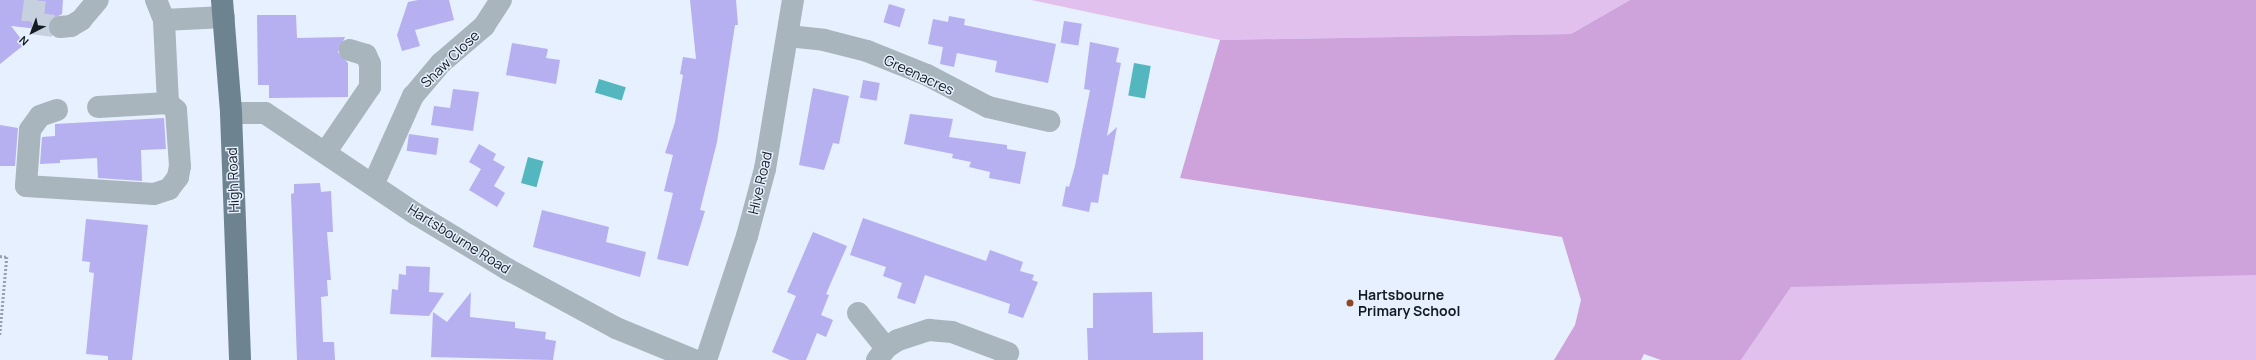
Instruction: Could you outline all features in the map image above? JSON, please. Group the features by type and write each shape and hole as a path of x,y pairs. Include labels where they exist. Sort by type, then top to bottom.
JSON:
{"main road":[{"name":"High Road","path":"223,9 231,113 240,360"}],"street":[{"path":"60,27 71,26 81,20 98,0"},
{"path":"156,0 164,20 168,103"},
{"name":"Shaw Close","path":"373,185 413,96 441,63 484,26 501,0"},
{"name":"Hive Road","path":"706,360 747,236 766,168 793,0"},
{"path":"164,20 223,9"},
{"name":"Greenacres","path":"788,36 824,40 867,51 928,75 988,107 1048,121"},
{"path":"325,153 370,87 370,64 366,55 350,50"},
{"path":"56,110 40,116 30,130 26,186 154,194 169,189 178,177 180,166 176,110 168,103 98,107"},
{"name":"Hartsbourne Road","path":"231,113 264,114 373,185 566,303 694,360"},
{"path":"858,313 881,354 912,333 929,330 952,332 1008,353"}],"path":[{"path":"0,256 7,257 0,336"}],"shaded area":[{"path":"1031,0 1630,0 1571,34 1220,40"},
{"path":"1630,0 2256,0 2256,275 1791,287 1741,360 1661,360 1644,354 1641,360 1554,360 1575,325 1581,300 1562,237 1180,178 1220,40 1571,34"},
{"path":"2256,244 2256,360 1741,360 1791,287"}],"water":[{"path":"1134,63 1151,66 1145,98 1128,95"},
{"path":"599,79 626,87 622,101 595,92"},
{"path":"528,157 543,161 536,187 521,183"}],"building":[{"path":"0,0 63,0 62,14 49,21 48,30 11,26 25,44 0,64"},
{"path":"418,0 449,0 454,20 415,30 420,46 402,51 397,35 408,2"},
{"path":"690,0 736,0 738,25 735,25 717,142 700,210 705,211 688,266 657,259 673,193 664,191 673,155 665,153 675,122 683,75 680,74 683,57 696,59"},
{"path":"889,4 905,9 900,27 883,22"},
{"path":"257,15 296,15 297,38 345,37 338,52 348,63 348,97 269,98 269,85 258,85"},
{"path":"949,16 965,19 964,25 1056,44 1048,83 995,72 997,61 957,53 954,67 940,64 943,47 928,44 933,19 948,22"},
{"path":"1064,21 1082,24 1078,46 1061,43"},
{"path":"1090,42 1119,48 1116,62 1121,63 1107,136 1117,127 1108,175 1103,174 1098,203 1091,202 1089,212 1062,206 1066,186 1069,187 1075,166 1090,90 1084,89"},
{"path":"512,43 548,49 546,58 560,60 556,84 506,75"},
{"path":"863,80 880,83 877,101 860,98"},
{"path":"813,88 849,96 839,144 833,143 824,170 799,165"},
{"path":"453,89 479,92 473,131 431,125 434,106 450,108"},
{"path":"910,114 953,119 949,137 1007,145 1007,149 1026,152 1020,184 989,178 990,172 969,167 971,162 952,158 953,154 904,144"},
{"path":"164,118 166,149 141,150 142,181 98,178 97,158 60,160 60,163 40,164 42,137 55,136 55,124"},
{"path":"0,125 18,128 15,166 0,166"},
{"path":"409,134 439,138 436,155 407,151"},
{"path":"479,144 496,154 493,160 505,167 494,186 505,193 497,207 469,190 481,169 469,162"},
{"path":"320,183 321,192 331,191 333,232 327,232 331,280 327,280 328,296 321,297 323,342 334,342 335,360 297,360 291,194 294,193 294,184"},
{"path":"542,210 609,227 606,242 646,252 640,277 533,247"},
{"path":"863,218 986,261 990,250 1023,262 1020,271 1034,275 1032,280 1038,282 1023,318 1008,313 1010,304 925,275 915,304 897,298 902,283 883,276 886,267 850,255"},
{"path":"86,219 148,225 132,360 108,360 108,356 86,354 94,273 89,272 90,262 82,261"},
{"path":"813,232 847,246 826,294 829,295 821,315 833,320 826,337 817,333 806,360 790,360 772,352 796,296 787,292"},
{"path":"406,266 430,267 429,292 444,293 429,316 390,314 392,289 398,290 399,274 406,275"},
{"path":"471,292 470,317 515,322 515,328 546,332 545,339 556,341 553,360 431,357 433,312 447,322"},
{"path":"1152,292 1153,333 1203,332 1203,360 1088,360 1087,328 1093,328 1093,293"}],"tunnel":[{"path":"35,0 32,23 60,27"}],"place":[{"name":"Hartsbourne Primary School","path":"1350,303"}]}
